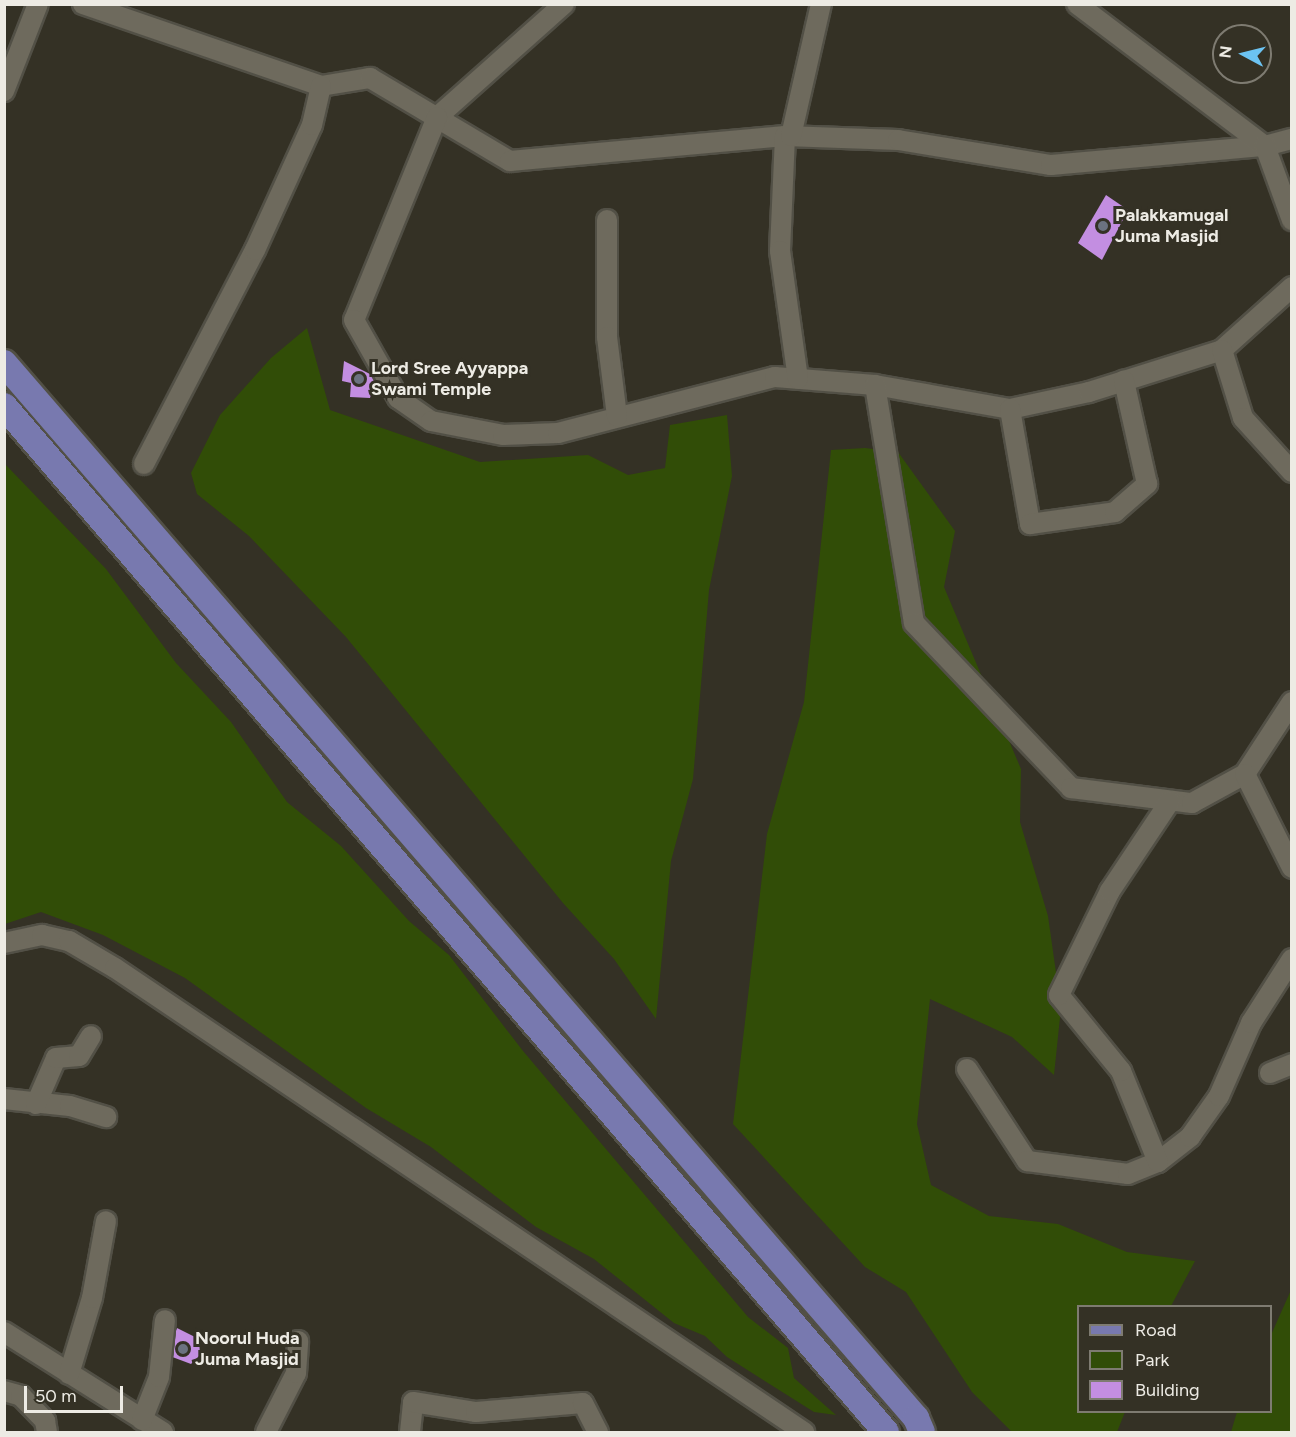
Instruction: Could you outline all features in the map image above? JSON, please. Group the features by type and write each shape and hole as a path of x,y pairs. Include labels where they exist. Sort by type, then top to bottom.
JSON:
{"main road":[{"path":"4,363 916,1418 922,1432"},
{"path":"4,406 886,1432"}],"street":[{"path":"4,91 38,4"},
{"path":"83,4 321,86 370,78 510,161 788,136 898,140 1051,165 1265,146 1292,139"},
{"path":"564,4 437,117 354,320 398,398 430,421 503,435 558,434 617,416 775,377 875,385 1010,409 1124,381 1222,350 1292,287"},
{"path":"798,379 780,251 788,136 821,4"},
{"path":"1077,4 1265,146 1292,220"},
{"path":"144,464 255,250 312,125 321,86"},
{"path":"608,220 607,337 617,416"},
{"path":"1222,350 1243,418 1292,471"},
{"path":"1010,409 1030,524 1115,512 1148,484 1124,381"},
{"path":"875,385 914,623 1071,788 1192,803 1245,774 1292,702"},
{"path":"1245,774 1292,868"},
{"path":"1158,1162 1121,1071 1059,995 1110,891 1170,801"},
{"path":"4,943 51,937 115,968 804,1432"},
{"path":"967,1069 1027,1161 1128,1174 1158,1162 1191,1137 1219,1096 1251,1023 1292,959"},
{"path":"36,1104 47,1070 56,1058 79,1056 91,1036"},
{"path":"1270,1073 1292,1064"},
{"path":"4,1099 70,1106 106,1117"},
{"path":"69,1374 92,1298 106,1221"},
{"path":"142,1420 159,1377 165,1320"},
{"path":"4,1332 160,1432"},
{"path":"266,1432 296,1373 298,1341"},
{"path":"4,1391 21,1396 45,1421 47,1432"},
{"path":"410,1432 414,1402 476,1412 583,1403 598,1432"}],"green space":[{"path":"307,328 330,410 480,462 588,455 628,475 665,468 670,425 727,415 732,476 709,590 693,779 671,861 656,1019 614,959 563,903 346,637 249,536 197,494 191,473 220,415 271,358"},
{"path":"865,448 898,452 955,531 944,587 1021,769 1020,822 1048,916 1061,1008 1054,1075 1012,1037 930,999 917,1124 931,1185 989,1216 1058,1224 1127,1252 1195,1261 1172,1305 1077,1305 1077,1413 1125,1413 1117,1432 1012,1432 972,1392 906,1292 865,1267 733,1124 767,834 804,702 831,450"},
{"path":"5,464 106,569 176,663 231,722 287,802 341,846 409,921 449,955 523,1051 748,1317 788,1348 794,1378 836,1415 814,1412 727,1357 705,1336 674,1323 594,1259 536,1227 431,1147 366,1108 185,978 103,935 41,912 5,924"},
{"path":"1291,1290 1291,1432 1231,1432 1237,1413 1272,1413 1272,1333"}],"building":[{"name":"Palakkamugal Juma Masjid","path":"1106,195 1128,210 1102,260 1078,243"},
{"name":"Lord Sree Ayyappa Swami Temple","path":"344,361 376,377 370,398 350,397 351,383 342,381"},
{"name":"Noorul Huda Juma Masjid","path":"177,1328 199,1339 200,1355 191,1364 167,1355"}],"place":[{"name":"Palakkamugal Juma Masjid","path":"1103,226"},
{"name":"Lord Sree Ayyappa Swami Temple","path":"359,379"},
{"name":"Noorul Huda Juma Masjid","path":"183,1349"}]}
